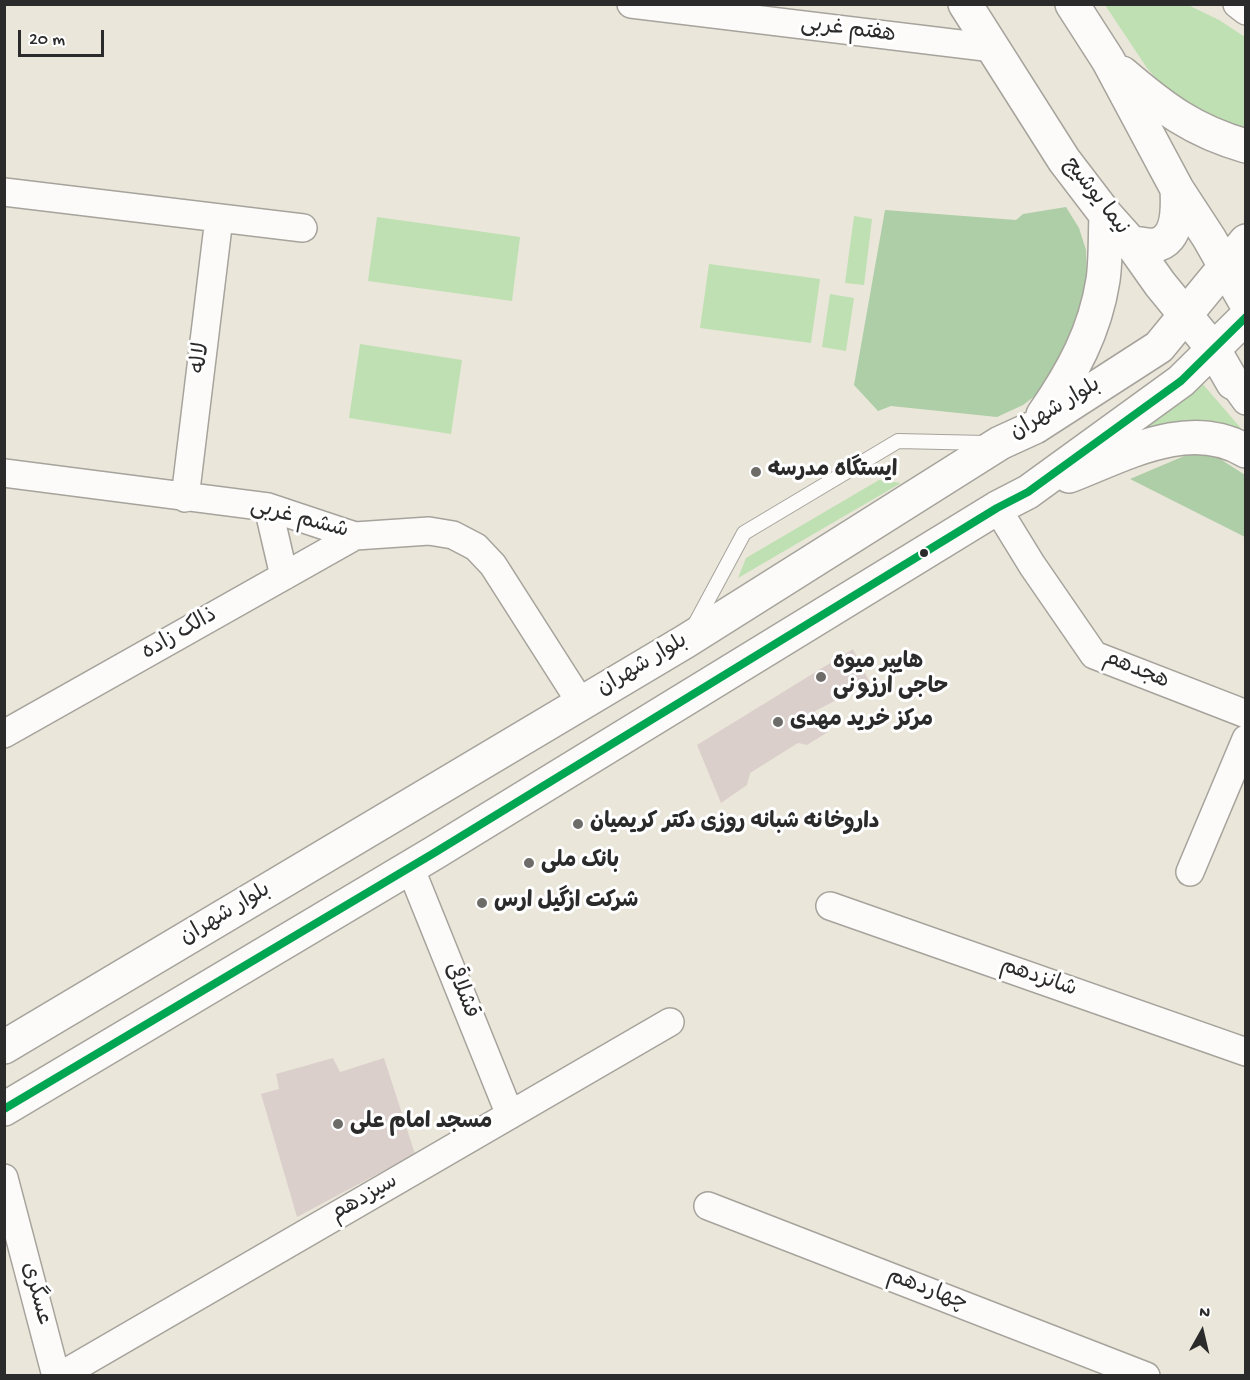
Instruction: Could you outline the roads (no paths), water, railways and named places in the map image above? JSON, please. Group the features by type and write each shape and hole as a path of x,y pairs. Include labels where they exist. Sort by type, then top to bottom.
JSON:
{"street":[{"name":"هفتم غربی","path":"631,4 787,14 993,48"},
{"name":"نیما یوشیج","path":"965,4 1064,160 1214,350 1239,392"},
{"path":"1072,4 1108,60 1177,189 1245,303"},
{"path":"1237,4 1245,11"},
{"path":"1108,60 1158,104 1190,124 1245,146"},
{"path":"1131,243 1155,245 1167,240 1172,233 1178,207 1177,189"},
{"path":"4,192 303,228"},
{"path":"1035,427 1067,381 1087,342 1103,279 1106,215"},
{"name":"لاله","path":"185,498 219,218"},
{"name":"بلوار شهران","path":"4,1047 686,641 1000,443 1035,427 1159,347 1245,241"},
{"name":"بلوار شهران","path":"4,1108 410,867 997,508 1028,492 1181,381 1245,317"},
{"path":"1028,492 1153,443 1176,438 1203,438 1231,443 1245,451"},
{"name":"ششم غربی","path":"4,473 268,507 355,536 429,531 453,535 476,547 494,565 581,703"},
{"path":"268,507 284,576"},
{"name":"هجدهم","path":"997,508 1032,565 1094,655 1245,714"},
{"name":"ذالک زاده","path":"4,734 355,536"},
{"path":"1190,872 1245,739"},
{"name":"قشلاقی","path":"410,867 510,1115"},
{"name":"شانزدهم","path":"830,906 1245,1052"},
{"name":"سیزدهم","path":"58,1376 670,1022"},
{"name":"عسگری","path":"4,1178 58,1376"},
{"name":"چهاردهم","path":"708,1206 1146,1376"}],"lane":[{"path":"686,641 744,533 898,441 1000,443"}],"place":[{"name":"ایستگاه مدرسه","path":"756,472"},
{"name":"هایپر میوه حاجی ارزونی","path":"821,677"},
{"name":"مرکز خرید مهدی","path":"778,722"},
{"name":"داروخانه شبانه روزی دکتر کریمیان","path":"578,824"},
{"name":"بانک ملی","path":"529,863"},
{"name":"شرکت ازگیل ارس","path":"482,903"},
{"name":"مسجد امام علی","path":"338,1124"}]}
